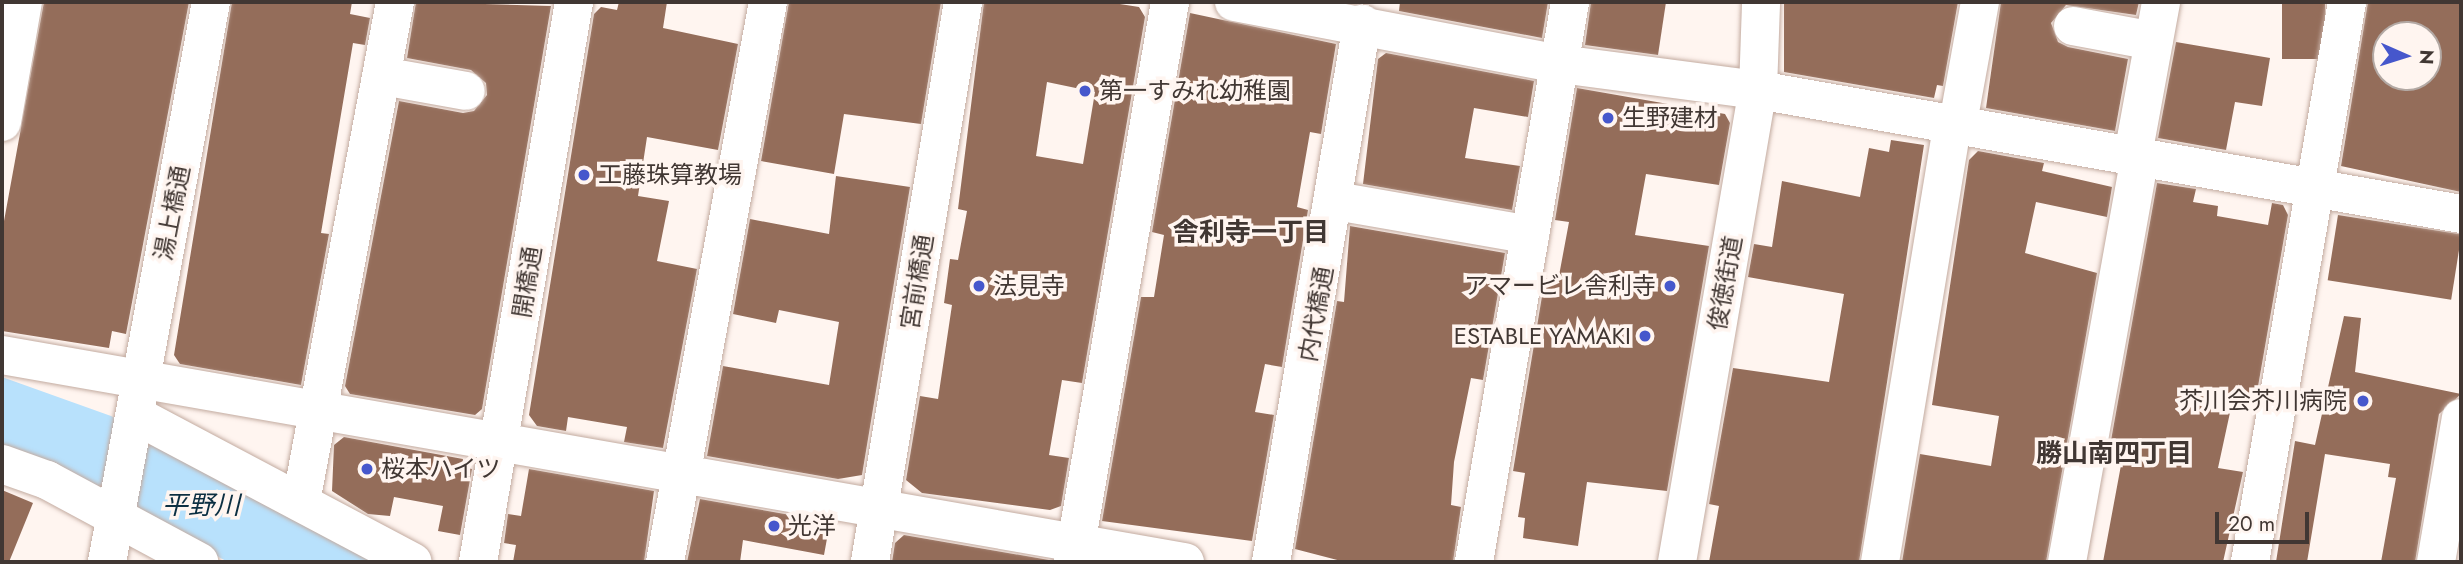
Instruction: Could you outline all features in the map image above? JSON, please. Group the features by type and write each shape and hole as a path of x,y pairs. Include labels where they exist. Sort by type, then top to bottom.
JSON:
{"street":[{"path":"2,122 23,2"},
{"name":"湯上橋通","path":"107,562 211,2"},
{"path":"301,502 395,2"},
{"name":"開橋通","path":"478,562 501,444 574,2"},
{"path":"665,562 768,2"},
{"name":"宮前橋通","path":"870,562 963,2"},
{"path":"1074,553 1170,2"},
{"path":"1234,2 1362,24 1560,64 1758,90 2461,214"},
{"path":"1474,562 1570,2"},
{"name":"俊徳街道","path":"1677,562 1758,90 1761,2"},
{"path":"1880,562 1956,123 1980,2"},
{"path":"2067,562 2161,2"},
{"path":"2250,562 2347,2"},
{"name":"内代橋通","path":"1272,562 1336,201 1362,24"},
{"path":"2073,26 2154,41"},
{"path":"382,76 466,90"},
{"path":"1336,201 1530,235"},
{"path":"2,355 501,444 880,507 1074,553 1185,562"},
{"path":"2436,562 2461,418"},
{"path":"133,419 301,502 413,562"},
{"path":"2,464 115,511 199,562"}],"water":[{"name":"平野川","path":"2,377 111,416 384,562 228,562 97,492 2,455"}],"building":[{"path":"44,2 189,2 126,334 112,331 109,348 2,331 2,232"},
{"path":"232,2 352,2 350,14 370,18 365,45 353,43 321,233 329,234 301,385 180,364 174,355"},
{"path":"416,2 551,6 482,409 475,415 350,394 345,386 399,101 463,113 474,111 487,95 486,83 471,70 407,58"},
{"path":"619,2 667,2 663,28 738,44 718,150 647,137 638,196 669,201 657,261 697,269 663,448 624,442 627,427 568,417 566,431 537,426 529,415 594,14 601,7 617,10"},
{"path":"789,2 941,2 921,124 844,114 834,174 761,161"},
{"path":"984,2 1107,2 1139,7 1145,17 1082,383 1062,380 1049,455 1069,458 1061,506 1050,510 922,493 906,480 920,396 938,399 952,305 944,303 950,259 958,260 967,211 958,209","holes":["1047,82 1095,92 1083,164 1036,156"]},
{"path":"1400,2 1548,2 1542,38 1399,11"},
{"path":"1591,2 1666,2 1658,55 1585,45"},
{"path":"1784,2 1958,2 1943,86 1937,85 1934,98 1784,72"},
{"path":"2001,2 2139,2 2136,15 2066,5 2051,23 2058,42 2068,47 2128,59 2115,131 1986,108"},
{"path":"2282,2 2325,2 2325,59 2282,59"},
{"path":"2368,2 2461,2 2461,192 2341,166"},
{"path":"1190,13 1336,44 1321,134 1310,132 1297,207 1308,210 1282,367 1265,364 1255,412 1274,415 1252,541 1102,521 1141,297 1154,297 1164,235 1152,232"},
{"path":"2176,42 2270,58 2262,106 2235,102 2226,150 2158,138"},
{"path":"1386,53 1534,81 1528,117 1474,108 1465,158 1520,166 1512,210 1363,184 1378,59"},
{"path":"1577,88 1725,114 1730,123 1719,185 1646,174 1635,235 1709,246 1667,491 1587,482 1578,546 1523,538 1525,518 1518,517 1525,473 1513,471 1545,278 1558,281 1569,222 1555,220"},
{"path":"1891,140 1924,145 1859,562 1709,562 1719,506 1709,504 1733,368 1829,382 1844,294 1748,277 1754,244 1772,247 1782,181 1860,197 1869,148 1889,152"},
{"path":"1978,151 2044,163 2042,171 2112,187 2107,217 2036,202 2025,253 2097,273 2046,562 1902,562 1920,454 1991,466 1999,416 1932,405 1969,160"},
{"path":"836,176 910,187 862,475 838,479 707,456 723,366 829,385 839,322 779,310 776,323 733,314 750,219 829,234"},
{"path":"2157,183 2196,189 2193,202 2218,206 2217,216 2268,225 2272,203 2283,205 2288,215 2256,398 2234,394 2218,468 2243,472 2223,562 2103,562 2124,449 2110,446"},
{"path":"2338,215 2461,234 2451,300 2328,280"},
{"path":"1350,226 1505,253 1483,380 1471,378 1454,462 1451,505 1461,507 1453,562 1345,562 1295,549 1337,301 1344,302"},
{"path":"2344,316 2361,318 2355,372 2461,394 2439,414 2415,562 2381,562 2396,478 2388,477 2390,464 2325,454 2307,562 2276,562 2295,441 2315,445"},
{"path":"344,437 463,459 462,467 472,469 460,535 438,531 443,506 394,497 390,516 368,514 332,491 334,445"},
{"path":"529,469 654,491 644,562 513,562 516,545 504,543 508,514 521,516"},
{"path":"2,490 33,503 9,562 2,562"},
{"path":"700,499 830,522 824,555 743,540 740,562 687,562"},
{"path":"904,535 1050,562 892,562 895,543"}],"place":[{"name":"第一すみれ幼稚園","path":"1085,91"},
{"name":"生野建材","path":"1608,118"},
{"name":"工藤珠算教場","path":"584,175"},
{"name":"法見寺","path":"979,286"},
{"name":"アマービレ舎利寺","path":"1670,286"},
{"name":"ESTABLE YAMAKI","path":"1645,336"},
{"name":"芥川会芥川病院","path":"2363,401"},
{"name":"桜本ハイツ","path":"367,469"},
{"name":"光洋","path":"774,526"}],"district":[{"name":"舎利寺一丁目","path":"1251,233"},
{"name":"勝山南四丁目","path":"2114,454"}]}
